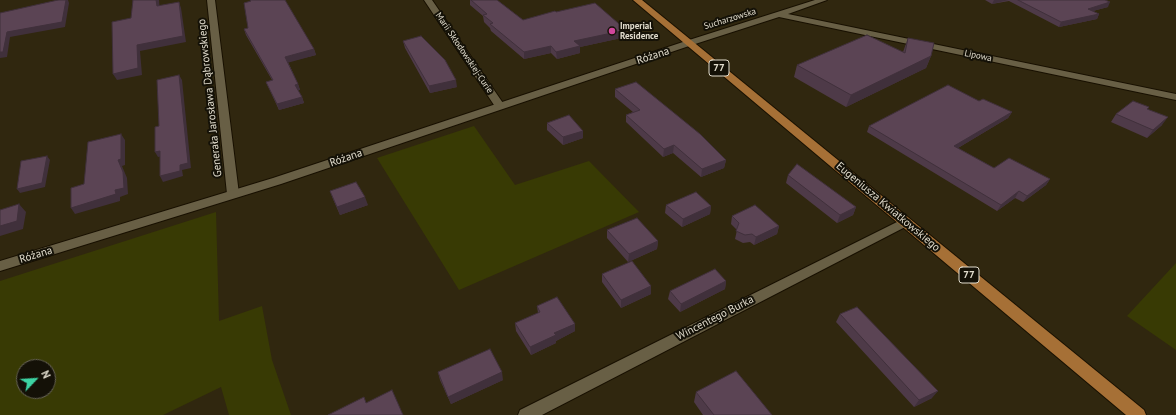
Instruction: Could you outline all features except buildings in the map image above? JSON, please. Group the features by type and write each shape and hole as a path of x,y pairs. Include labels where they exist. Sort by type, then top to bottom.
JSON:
{"main road":[{"name":"Eugeniusza Kwiatkowskiego","path":"637,0 1138,415"}],"street":[{"name":"Generała Jarosława Dąbrowskiego","path":"211,0 233,194"},
{"name":"Marii Skłodowskiej-Curie","path":"428,0 500,106"},
{"name":"Sucharzowska","path":"689,43 823,0"},
{"name":"Lipowa","path":"780,15 1176,97"},
{"name":"Różana","path":"0,266 233,194 689,43"},
{"name":"Wincentego Burka","path":"526,415 905,222"}],"shaded area":[{"path":"474,126 515,185 589,161 639,212 459,290 377,158"},
{"path":"216,212 219,321 262,306 272,360 291,415 229,415 221,387 163,415 0,415 0,281"},
{"path":"1176,263 1176,350 1127,316"}],"place":[{"name":"Imperial Residence","path":"612,31"}]}
